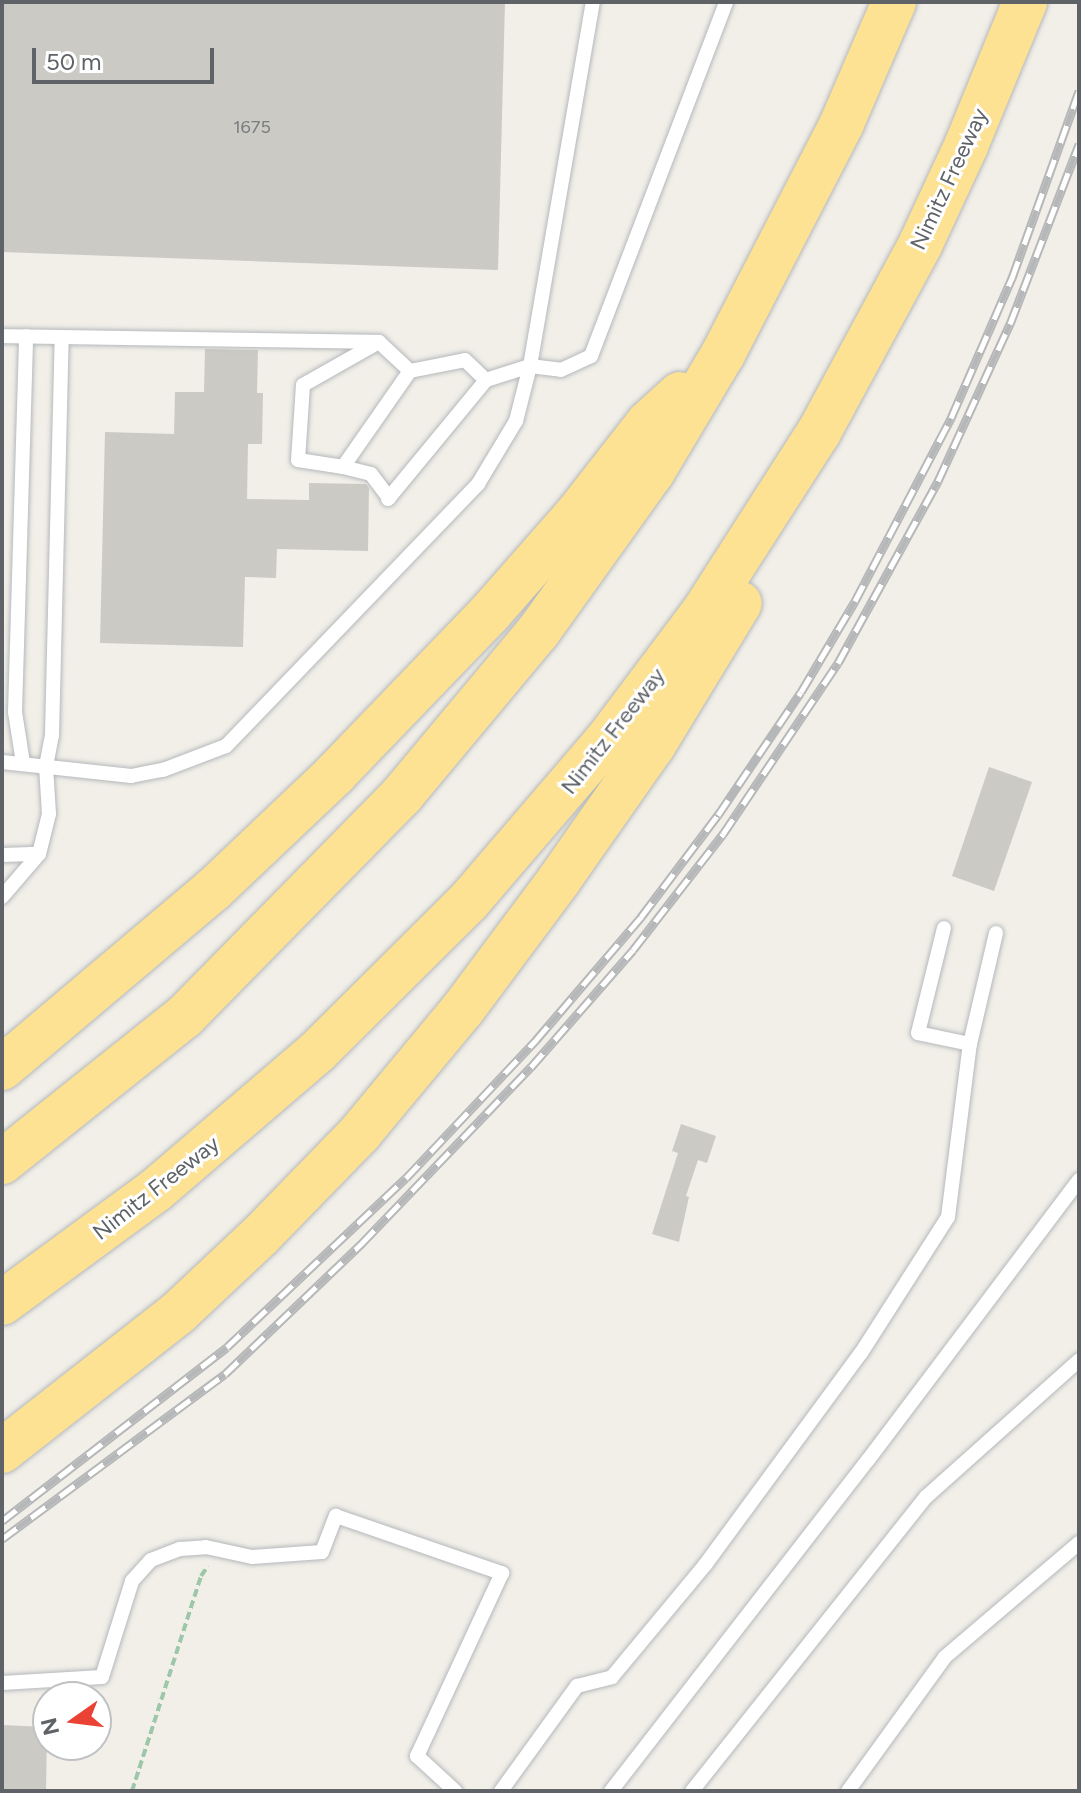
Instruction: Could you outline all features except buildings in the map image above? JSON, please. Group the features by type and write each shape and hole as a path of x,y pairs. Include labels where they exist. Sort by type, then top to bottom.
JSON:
{"highway":[{"path":"2,1162 185,1016 411,785 513,664 652,473 723,354 842,123 894,2"},
{"name":"Nimitz Freeway","path":"2,1303 135,1206 239,1122 357,1015 469,901 575,780 673,654 764,522 846,385 944,195 1025,2"},
{"path":"2,1068 214,889 335,774 526,574 648,423 723,354"},
{"path":"2,1451 139,1346 221,1275 336,1160 454,1019 591,835 696,680 775,539 846,385"}],"lane":[{"path":"2,762 131,776 163,770 226,746 478,484 516,421 530,366 593,2"},
{"path":"379,342 303,385 298,460 371,474 388,499 486,380 530,366 561,370 591,356 726,2"},
{"path":"2,336 379,342 410,371"},
{"path":"23,763 15,712 26,336"},
{"path":"2,897 39,854 49,814 46,766 52,735 62,337"},
{"path":"343,467 410,371 465,360 486,380"},
{"path":"2,855 39,854"},
{"path":"944,928 918,1033 970,1044"},
{"path":"501,1791 577,1686 612,1677 705,1565 861,1353 948,1217 970,1044 996,933"},
{"path":"611,1791 896,1424 1079,1180"},
{"path":"692,1791 926,1497 1079,1360"},
{"path":"2,1683 102,1677 132,1581 151,1560 180,1549 206,1547 252,1557 322,1552 336,1516 502,1573 417,1756 455,1791"},
{"path":"848,1791 945,1657 1079,1543"}],"path":[{"path":"132,1791 201,1576 209,1565 229,1550"}],"railway":[{"path":"2,1521 227,1347 406,1178 536,1040 641,917 718,815 801,692 855,601 951,418 1012,278 1079,91"},
{"path":"2,1539 225,1374 362,1243 531,1067 633,950 723,834 838,663 938,481 1010,324 1079,144"}]}
